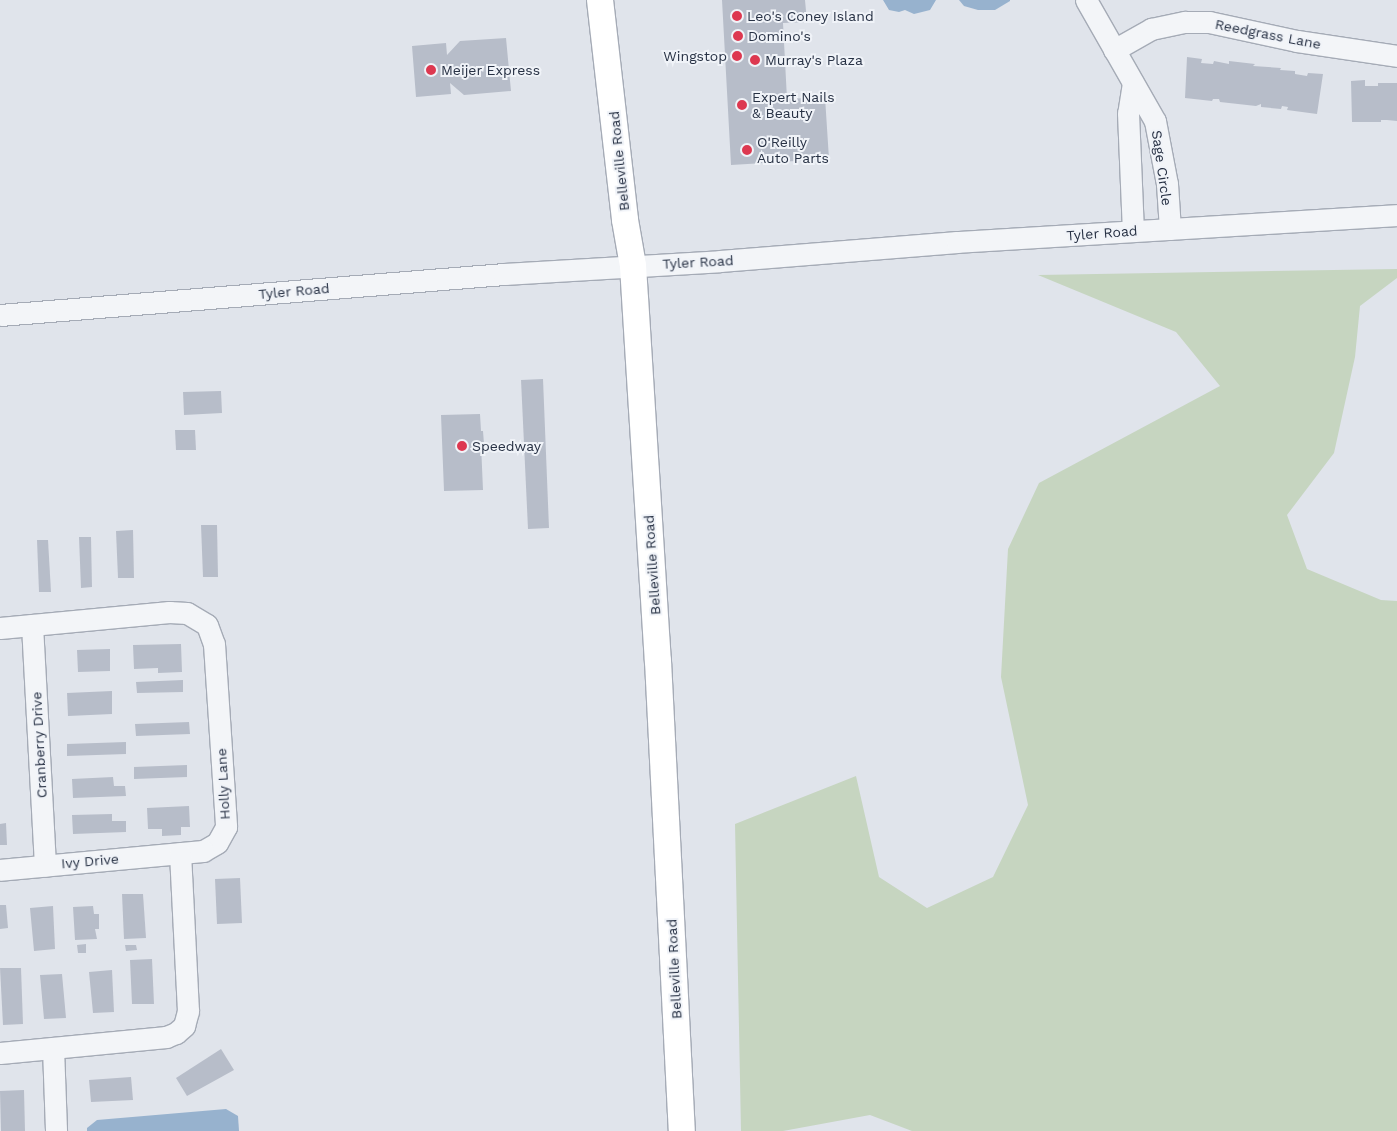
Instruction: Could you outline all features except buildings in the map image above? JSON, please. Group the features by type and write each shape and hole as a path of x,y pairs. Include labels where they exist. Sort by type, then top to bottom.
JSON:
{"main road":[{"name":"Belleville Road","path":"600,0 625,220 633,266 658,661 682,1131"}],"street":[{"name":"Sage Circle","path":"1086,0 1156,121 1167,184 1170,229"},
{"name":"Reedgrass Lane","path":"1114,50 1151,30 1185,22 1210,22 1297,41 1397,56"},
{"name":"Sage Circle","path":"1133,84 1128,113 1133,231"},
{"name":"Tyler Road","path":"0,315 504,274 1133,231 1397,216"},
{"name":"Holly Lane","path":"0,628 169,612 187,613 207,625 214,644 226,827 222,838 212,848 180,853"},
{"name":"Cranberry Drive","path":"32,625 45,866"},
{"name":"Ivy Drive","path":"0,870 180,853"},
{"path":"0,1054 166,1037 176,1033 184,1026 188,1010 180,853"},
{"path":"53,1048 56,1131"}],"green space":[{"path":"1397,269 1397,278 1360,306 1355,357 1334,453 1287,515 1307,569 1381,600 1397,601 1397,1131 912,1131 870,1115 783,1131 741,1131 735,824 856,776 879,877 927,908 993,877 1028,805 1001,677 1008,549 1039,483 1220,386 1176,332 1038,275"}],"water":[{"path":"883,0 936,0 930,10 914,14 905,10 899,12 889,10"},
{"path":"959,0 1010,1 995,10 978,10 964,6"},
{"path":"226,1109 238,1116 239,1131 87,1131 87,1128 97,1120"}],"place":[{"name":"Leo's Coney Island","path":"737,16"},
{"name":"Domino's","path":"738,36"},
{"name":"Wingstop","path":"737,56"},
{"name":"Murray's Plaza","path":"755,60"},
{"name":"Meijer Express","path":"431,70"},
{"name":"Expert Nails & Beauty","path":"742,105"},
{"name":"O'Reilly Auto Parts","path":"747,150"},
{"name":"Speedway","path":"462,446"}]}
